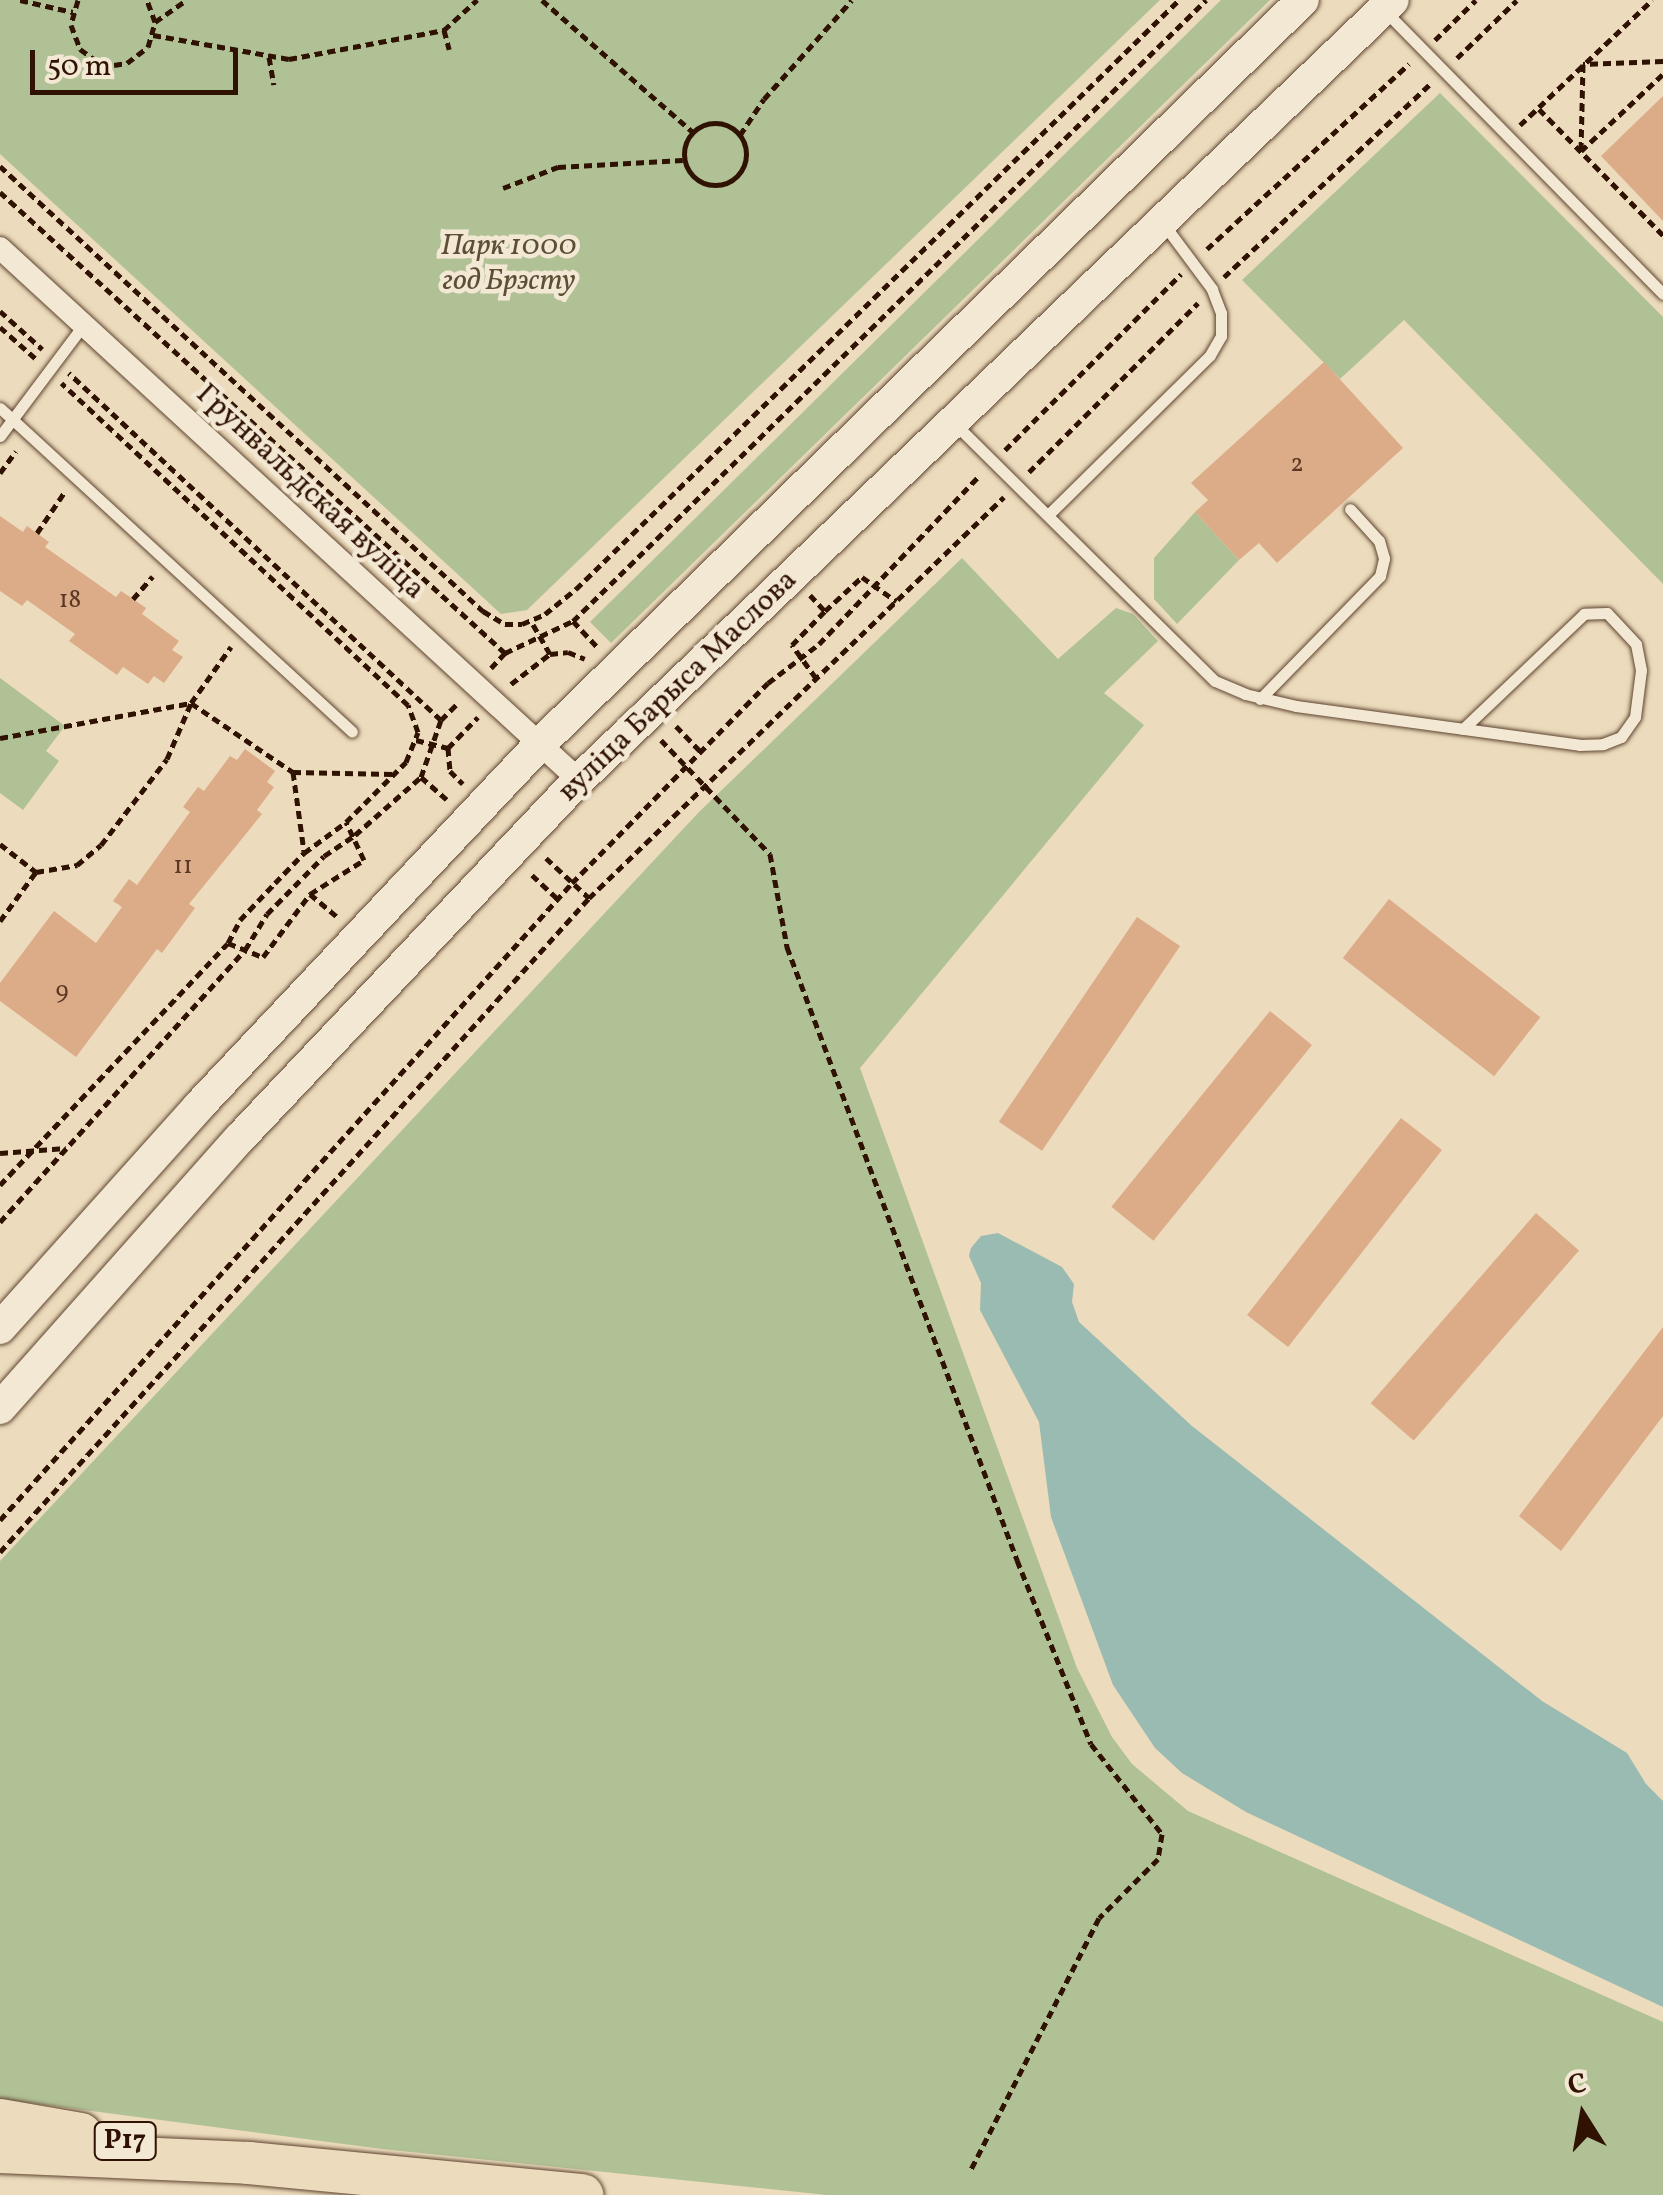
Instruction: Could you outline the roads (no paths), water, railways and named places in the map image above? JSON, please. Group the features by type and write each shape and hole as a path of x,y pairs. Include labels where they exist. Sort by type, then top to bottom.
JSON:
{"highway":[{"name":"Р17","path":"0,2120 250,2162"},
{"name":"Р17","path":"0,2152 250,2162 582,2195"}],"main road":[{"name":"вуліца Барыса Маслова","path":"0,1328 198,1107 539,745 1303,0"},
{"name":"вуліца Барыса Маслова","path":"0,1408 240,1138 579,780 1388,4"}],"street":[{"name":"Грунвальдская вуліца","path":"0,248 579,780"}],"lane":[{"path":"1388,4 1422,52 1663,294"},
{"path":"1049,514 1210,355 1222,325 1212,289 1161,222"},
{"path":"0,436 84,324"},
{"path":"0,408 352,732"},
{"path":"953,422 1216,681 1260,699 1462,729 1579,745 1612,741 1632,725 1638,708 1641,665 1636,644 1608,613 1584,614 1462,729"},
{"path":"1260,699 1380,576 1384,558 1379,541 1350,510"}],"water":[{"path":"998,1233 1062,1267 1074,1284 1072,1302 1079,1322 1192,1426 1542,1701 1627,1753 1646,1784 1663,1801 1663,2007 1246,1812 1182,1773 1155,1748 1113,1685 1051,1517 1039,1422 980,1310 981,1283 969,1256 981,1236"}],"park label":[{"name":"Парк 1000 год Брэсту","path":"509,263"}]}
